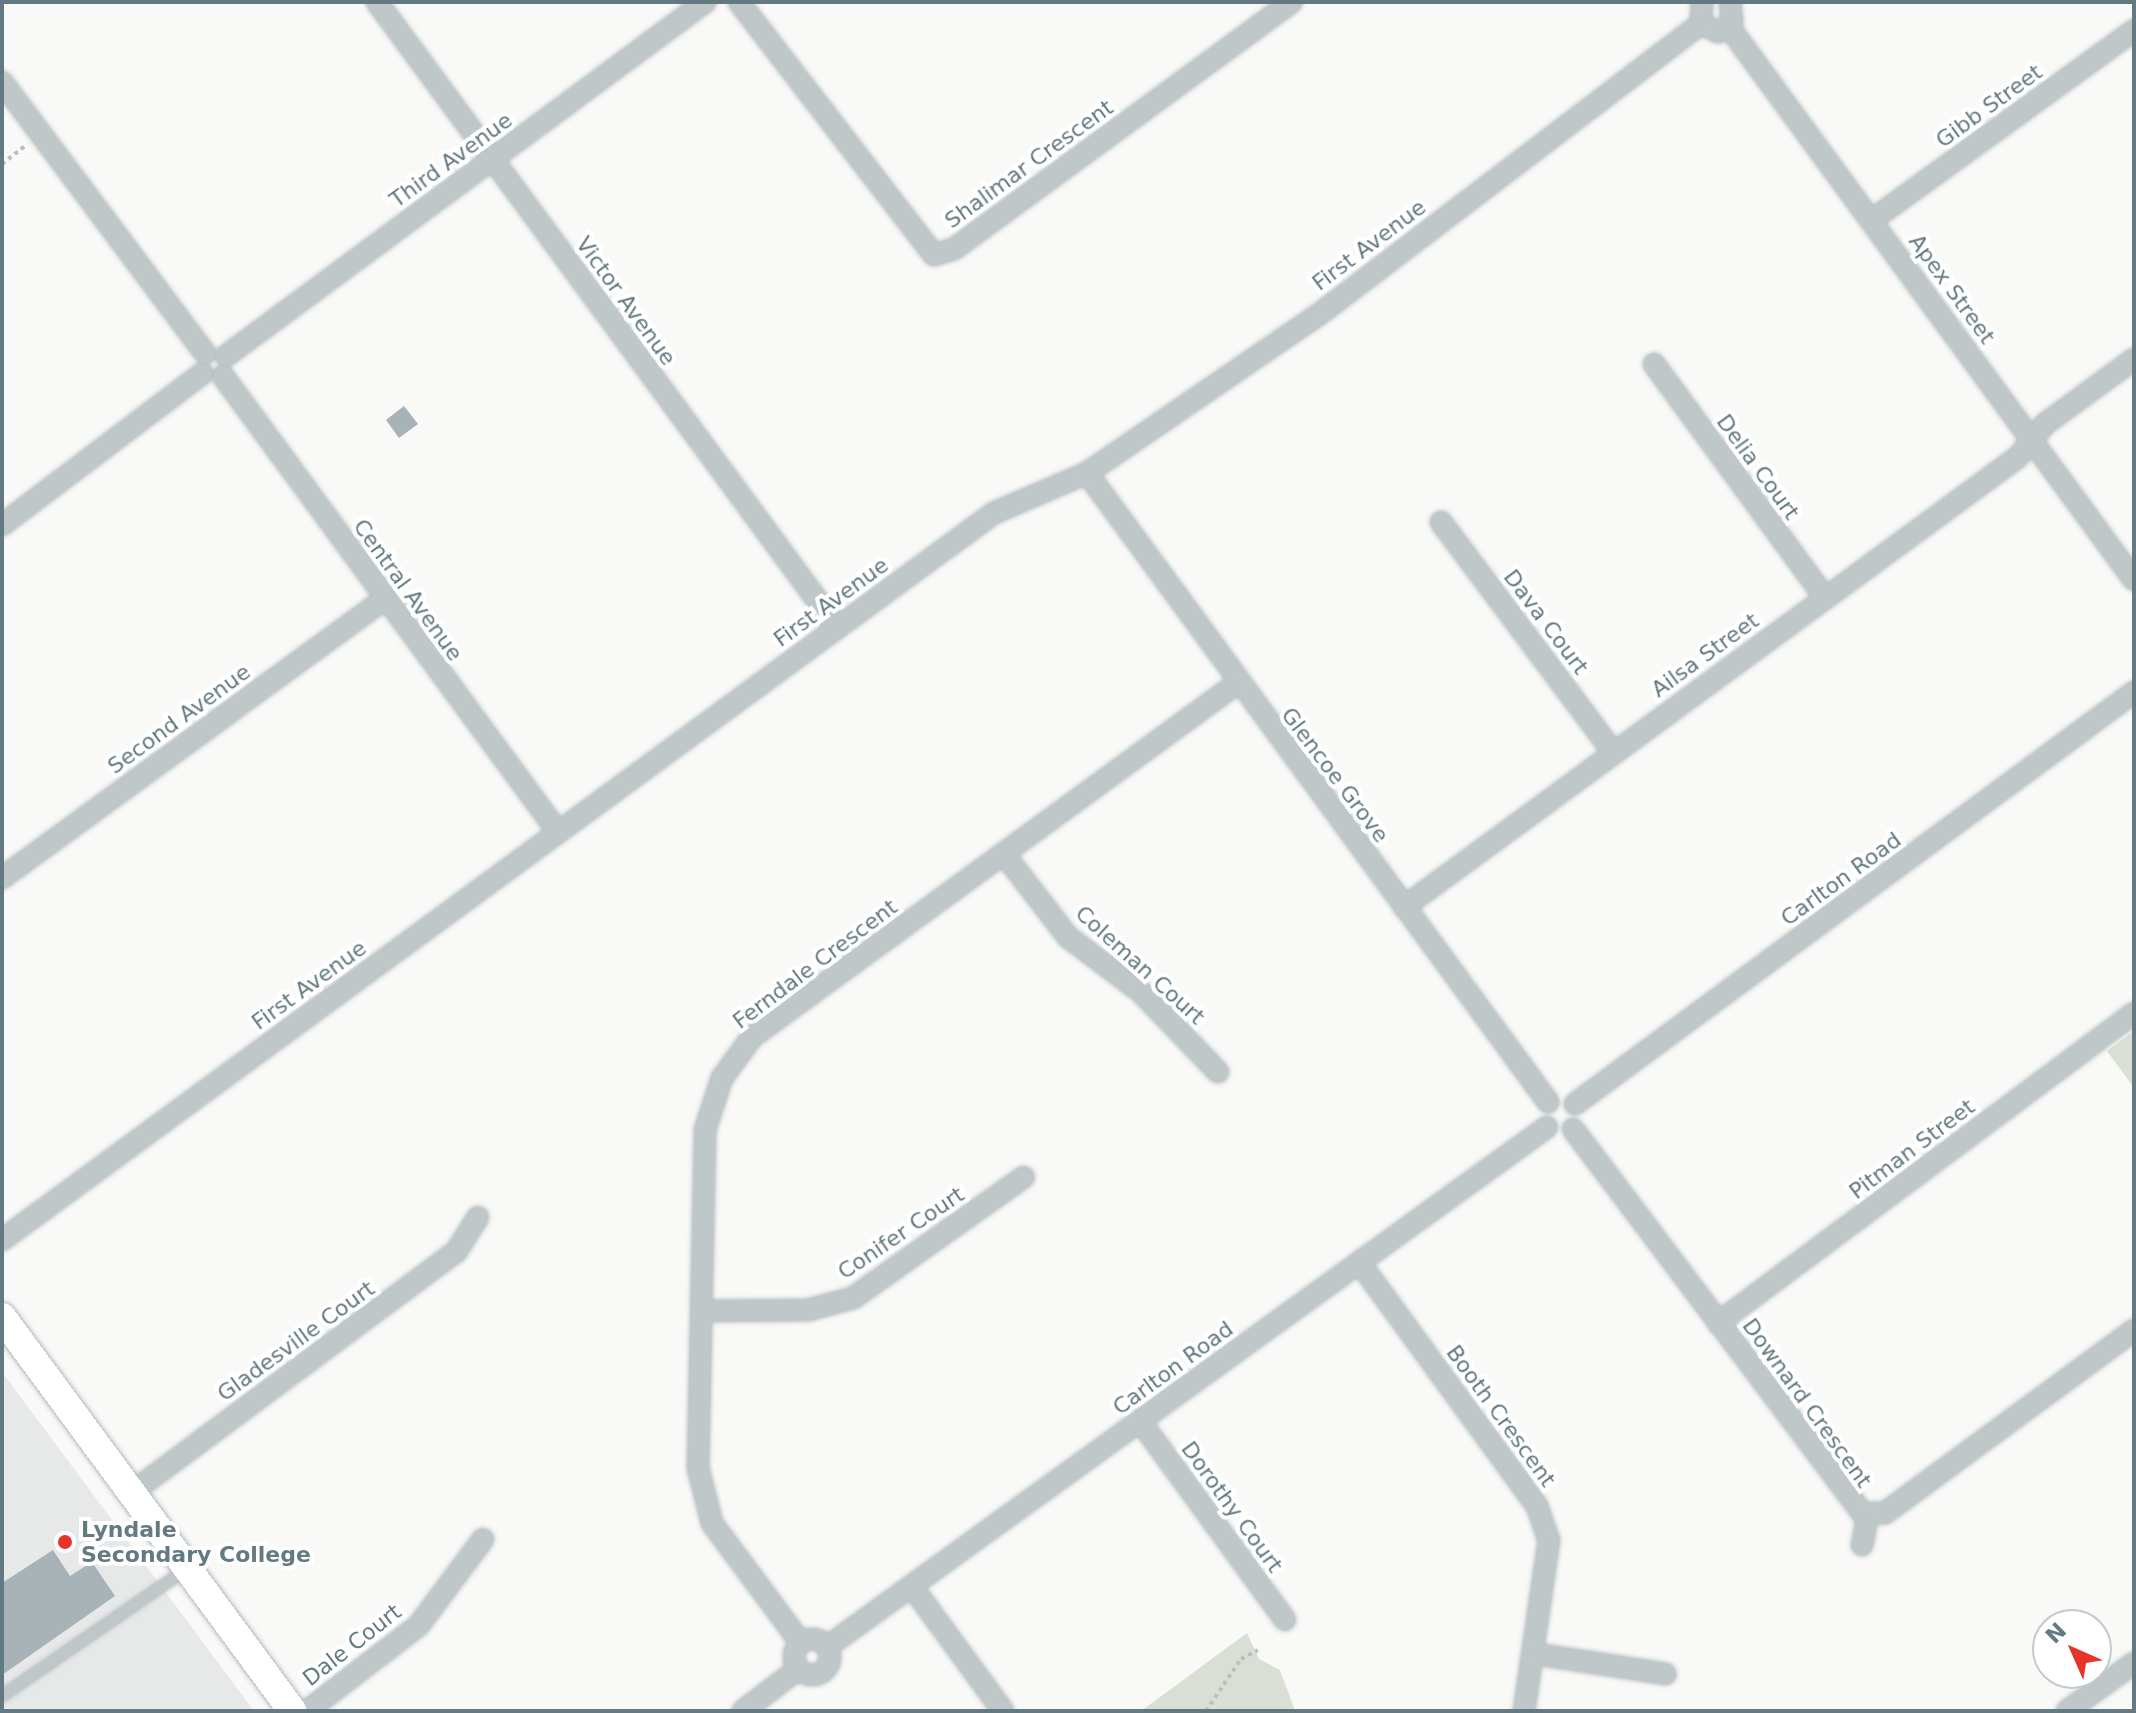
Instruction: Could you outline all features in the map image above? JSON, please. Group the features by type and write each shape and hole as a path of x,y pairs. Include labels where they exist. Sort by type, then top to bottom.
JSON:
{"main road":[{"path":"2,1317 292,1711"}],"street":[{"name":"Victor Avenue","path":"377,2 837,627"},
{"name":"Third Avenue","path":"218,362 705,2"},
{"name":"Shalimar Crescent","path":"739,2 934,255 954,249 1291,2"},
{"path":"1702,2 1701,24 1712,31 1729,27 1731,2"},
{"name":"First Avenue","path":"2,1240 994,513 1087,473 1325,310 1701,24"},
{"name":"Apex Street","path":"1729,27 2134,580"},
{"name":"Gibb Street","path":"1872,220 2134,30"},
{"name":"Central Avenue","path":"2,82 218,362 384,599 558,832"},
{"name":"Ailsa Street","path":"1404,907 1825,598 2134,359"},
{"path":"2,525 218,362"},
{"name":"Delia Court","path":"1654,364 1825,598"},
{"name":"Glencoe Grove","path":"1087,473 1236,684 1548,1102"},
{"name":"Dava Court","path":"1441,522 1613,752"},
{"name":"Second Avenue","path":"2,878 384,599"},
{"name":"Ferndale Crescent","path":"801,1643 712,1523 702,1495 697,1439 705,1130 735,1058 752,1037 1236,684"},
{"name":"Carlton Road","path":"1575,1104 2134,692"},
{"name":"Coleman Court","path":"1004,854 1068,937 1141,992 1218,1072"},
{"name":"Pitman Street","path":"1718,1323 2134,1013"},
{"path":"1566,1097 1575,1104 1573,1129 1547,1127 1548,1102 1566,1097"},
{"name":"Carlton Road","path":"798,1669 822,1673 827,1647 913,1588 1547,1127"},
{"name":"Downard Crescent","path":"1573,1129 1855,1509 1868,1515 1885,1513 2134,1330"},
{"name":"Conifer Court","path":"702,1311 788,1311 853,1298 1024,1177"},
{"name":"Gladesville Court","path":"131,1493 456,1252 478,1217"},
{"name":"Booth Crescent","path":"1359,1262 1537,1506 1549,1540 1535,1654 1524,1711"},
{"name":"Dorothy Court","path":"1140,1421 1285,1620"},
{"path":"1862,1545 1868,1515"},
{"name":"Dale Court","path":"307,1711 419,1625 483,1539"},
{"path":"913,1588 1003,1711"},
{"path":"743,1711 798,1669 801,1643 815,1640 827,1647"},
{"path":"1535,1654 1665,1674"},
{"path":"2075,1709 2134,1663"}],"lane":[{"path":"2,1696 187,1569"}],"path":[{"path":"2,164 25,146"},
{"path":"1206,1711 1241,1659 1258,1650"}],"shaded area":[{"path":"2134,1031 2134,1088 2107,1051"},
{"name":"Lyndale Secondary College","path":"2,1372 254,1711 2,1711"},
{"path":"1247,1633 1259,1659 1280,1670 1295,1711 1141,1711"}],"building":[{"path":"404,406 418,424 399,438 386,420"},
{"path":"53,1550 70,1576 92,1562 115,1596 2,1675 2,1583"}],"place":[{"name":"Lyndale Secondary College","path":"65,1542"}]}
